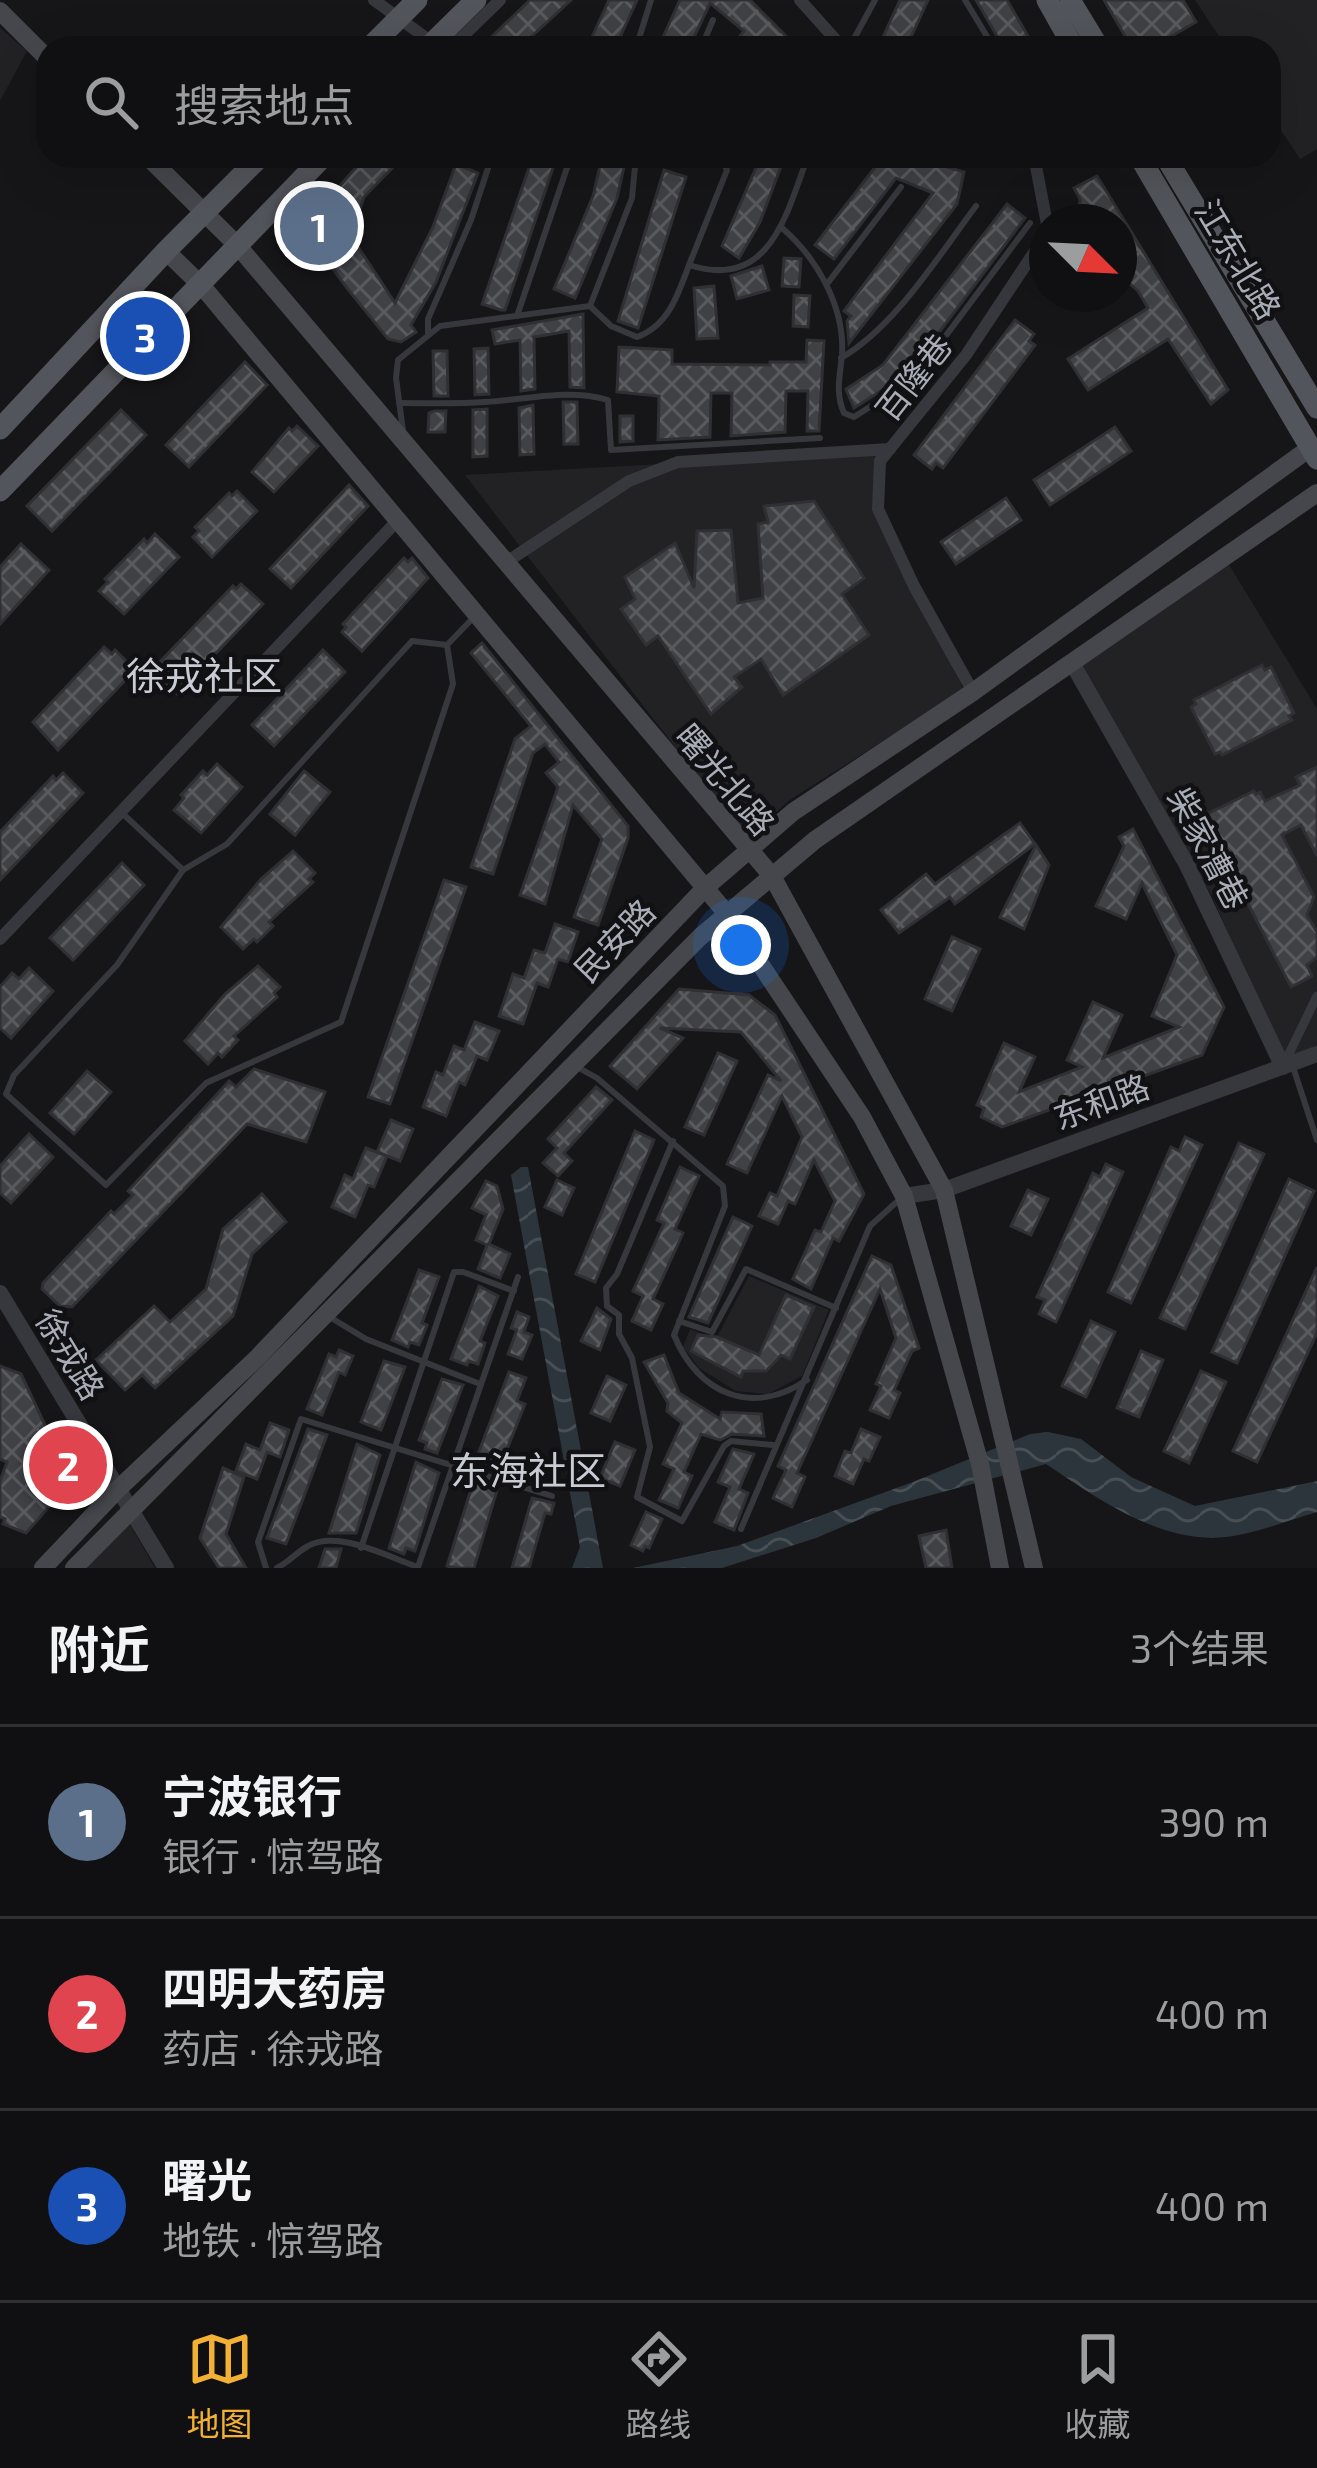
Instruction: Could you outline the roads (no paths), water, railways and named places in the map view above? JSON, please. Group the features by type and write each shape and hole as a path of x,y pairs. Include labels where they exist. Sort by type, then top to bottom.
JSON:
{"main road":[{"path":"381,36 418,0"},
{"path":"439,36 476,0"},
{"path":"1047,0 1067,36"},
{"path":"1070,0 1092,36"},
{"path":"0,11 36,46"},
{"name":"曙光北路","path":"159,168 238,246 772,876 944,1190 1034,1568"},
{"path":"0,429 249,168"},
{"path":"0,491 313,168"},
{"name":"江东北路","path":"1146,168 1314,454"},
{"name":"江东北路","path":"1172,168 1317,408"},
{"path":"166,251 202,286 727,914 862,1118 904,1196 980,1464 1000,1568"},
{"name":"民安路","path":"43,1568 117,1490 257,1358 705,888 747,851 793,812 1314,454"},
{"name":"民安路","path":"74,1568 727,914 815,840 1317,493"}],"street":[{"path":"374,0 420,36"},
{"path":"470,36 500,0"},
{"path":"800,0 834,36"},
{"path":"1036,168 1043,204"},
{"name":"百隆巷","path":"973,692 878,509 880,461 966,355 1029,260"},
{"path":"505,563 629,482 678,462 890,449"},
{"path":"0,939 398,520"},
{"name":"柴家漕巷","path":"1072,663 1187,865 1287,1065"},
{"path":"1287,1065 1317,996"},
{"name":"东和路","path":"904,1196 944,1190 1317,1054"},
{"name":"徐戎路","path":"3,1304 166,1568"}],"lane":[{"path":"640,36 651,0"},
{"path":"853,36 875,0"},
{"path":"965,0 987,36"},
{"path":"706,36 713,20"},
{"path":"428,333 428,320 472,220 488,168"},
{"path":"517,316 567,168"},
{"path":"590,306 632,198 634,168"},
{"path":"590,306 611,326 637,337 655,330 681,288 726,168"},
{"path":"689,265 709,271 760,259 782,227 804,168"},
{"path":"827,284 901,187"},
{"path":"842,358 868,338 918,283 976,206"},
{"path":"782,227 804,247 827,284 842,358 838,398 844,412 854,417 901,388 930,357 1029,224"},
{"path":"404,443 398,360 428,333 440,326 590,306"},
{"path":"399,403 488,402 570,394 596,397 608,400 611,408 611,450 820,438"},
{"path":"447,645 476,614"},
{"path":"412,641 447,645 453,684 341,1022 206,1083 106,1185 6,1094 6,1087 117,964 183,870 227,844 412,641"},
{"path":"121,812 183,870"},
{"path":"573,1065 597,1078 713,1175 726,1196 674,1336 685,1359 707,1381 733,1396 766,1399 786,1394 806,1380"},
{"path":"1287,1065 1317,1140"},
{"path":"673,1141 606,1288 607,1306 619,1316 619,1334 632,1358 650,1447 637,1497 682,1521 724,1445 731,1441 773,1445"},
{"path":"741,1529 870,1226 904,1196"},
{"path":"679,1321 712,1332 746,1269 836,1308"},
{"path":"361,1548 454,1272 463,1271 514,1291"},
{"path":"278,1568 296,1558 302,1548 324,1538 418,1567 518,1276"},
{"path":"325,1314 366,1339 480,1384"},
{"path":"266,1568 258,1542 301,1419 552,1496"}],"water":[{"path":"528,1167 603,1568 572,1568 580,1547 511,1175"},
{"path":"1048,1432 1081,1439 1131,1477 1195,1506 1317,1481 1317,1512 1226,1537 1178,1533 1131,1516 1046,1464 891,1506 816,1538 722,1568 633,1568 737,1546 1030,1434"}],"place":[{"name":"宁波银行","path":"319,226"},
{"name":"曙光","path":"145,336"},
{"name":"四明大药房","path":"68,1465"}],"district":[{"name":"徐戎社区","path":"204,674"},
{"name":"东海社区","path":"528,1469"}]}
